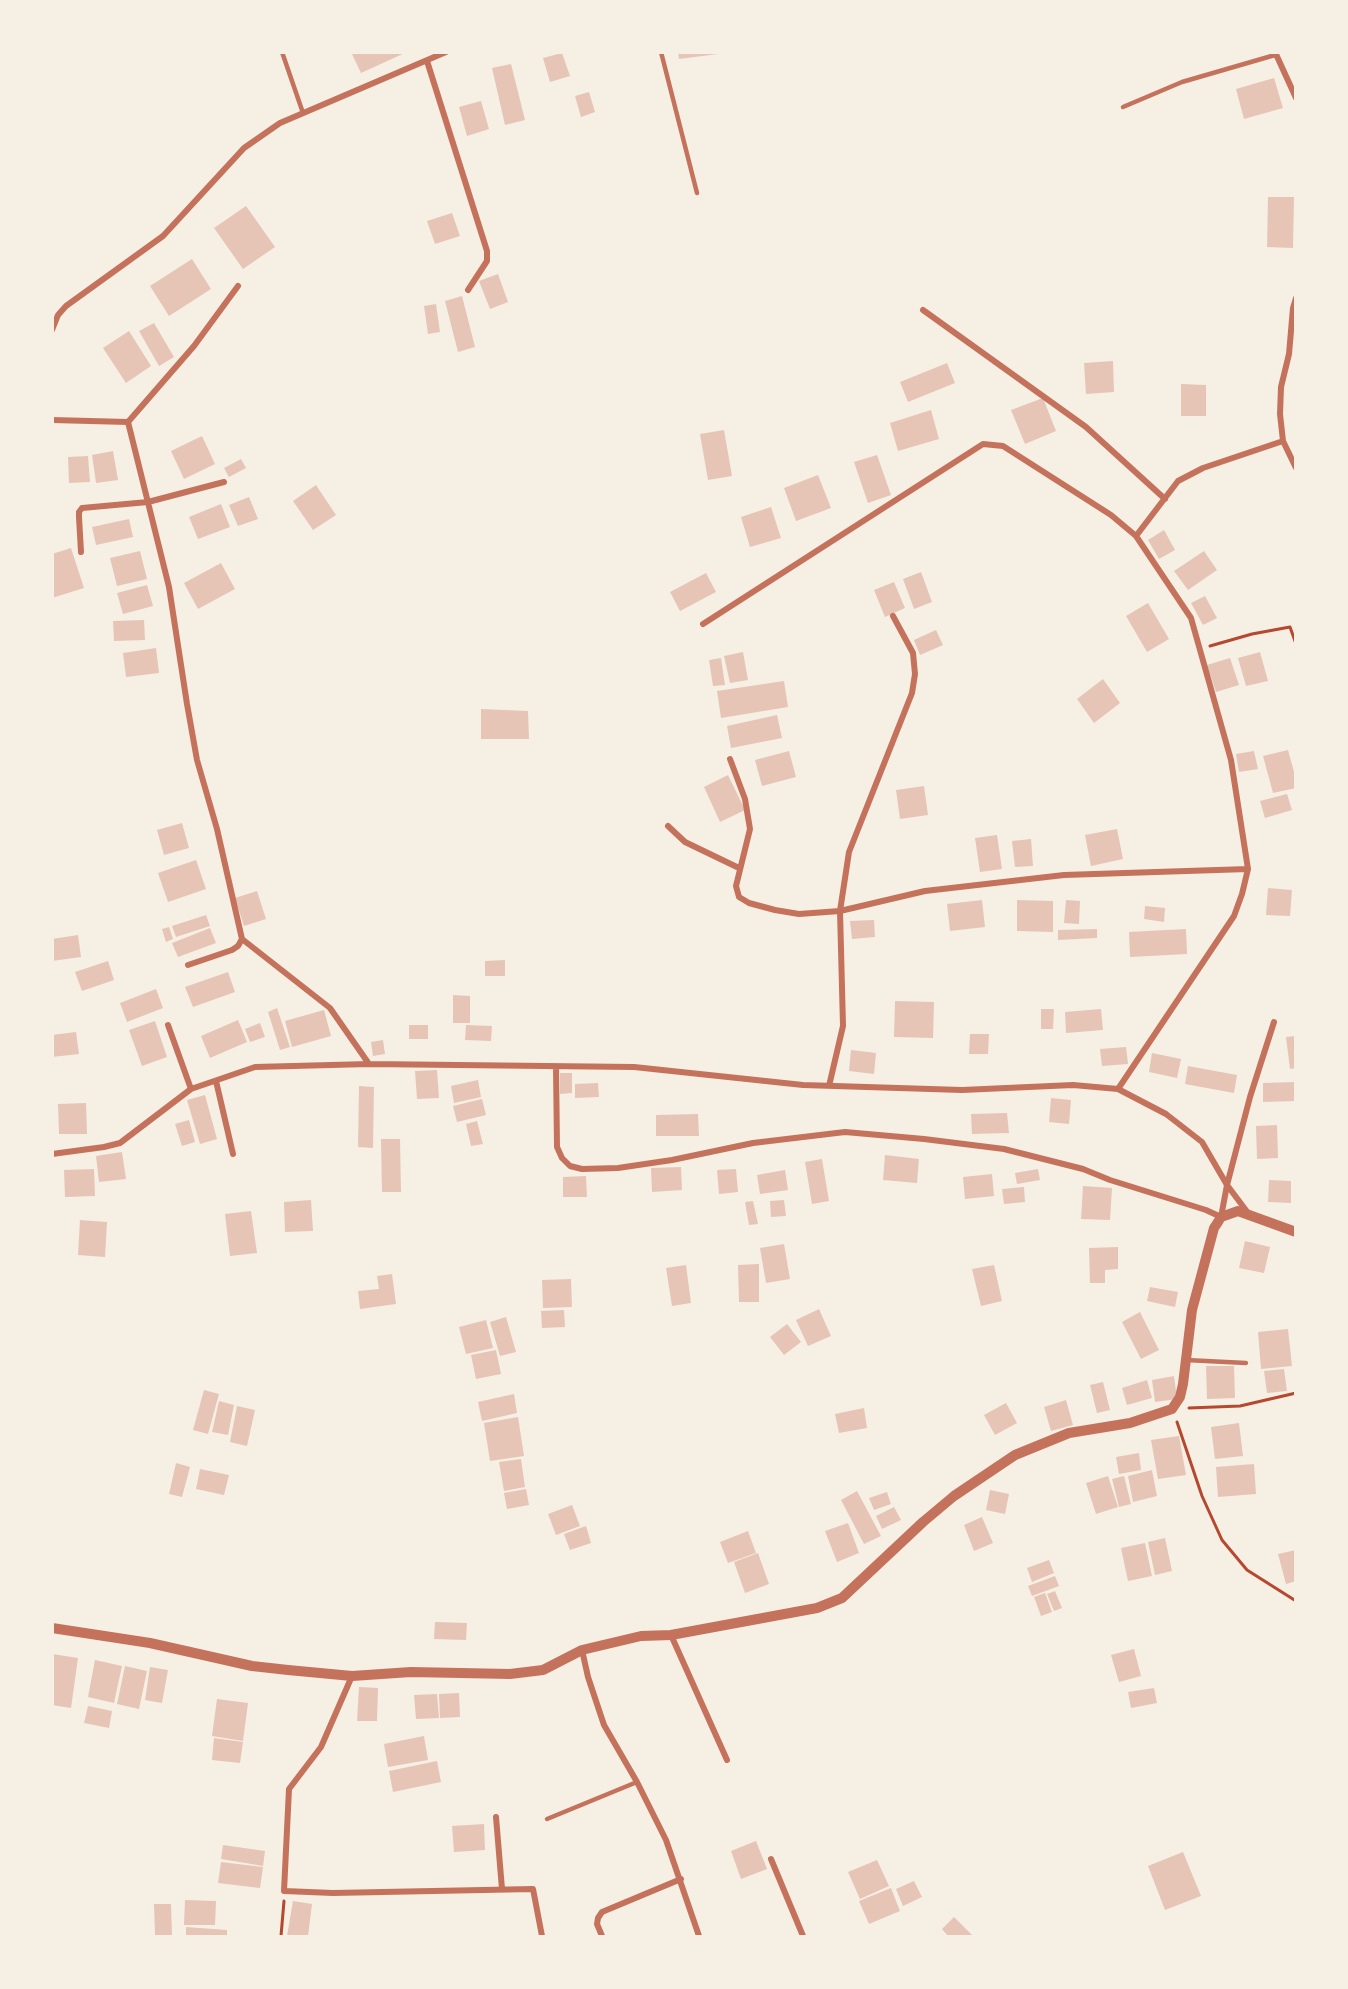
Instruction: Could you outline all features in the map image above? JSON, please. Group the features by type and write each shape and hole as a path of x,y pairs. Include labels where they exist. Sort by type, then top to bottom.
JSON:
{"street":[{"path":"52,330 58,315 66,306 162,236 244,148 280,123 446,52"},
{"path":"1275,53 1296,98"},
{"path":"427,61 487,251 487,261 468,290"},
{"path":"128,422 194,345 238,286"},
{"path":"1296,298 1289,354 1281,387 1280,414 1283,441 1296,468"},
{"path":"923,310 1086,427 1165,499"},
{"path":"52,420 128,422"},
{"path":"128,422 169,587 198,760 217,829 242,939 330,1008 369,1064"},
{"path":"1136,536 1178,481 1203,468 1283,441"},
{"path":"704,624 983,444 1003,446 1111,515 1136,536 1191,618 1231,760 1248,869 1234,916 1118,1089"},
{"path":"81,552 78,517 82,508 148,502 224,482"},
{"path":"829,1086 843,1026 840,911 849,852 912,693 915,674 913,653 893,616"},
{"path":"730,759 745,799 750,829 736,886 739,897 749,903 775,910 799,914 840,911 926,891 1064,875 1248,869"},
{"path":"668,826 685,842 739,868"},
{"path":"188,965 232,950 242,939"},
{"path":"52,1628 150,1643 252,1666 352,1676 411,1672 510,1674 543,1670 582,1650 641,1636 671,1635 817,1608 842,1598 954,1496 1015,1455 1069,1434 1130,1423 1172,1409 1180,1397 1192,1310 1199,1281 1214,1228 1221,1217 1250,1097 1274,1022"},
{"path":"168,1025 192,1089"},
{"path":"52,1154 104,1148 120,1143 192,1089 255,1067 369,1064 634,1067 803,1085 962,1090 1073,1085 1118,1089 1167,1114 1203,1142 1227,1185 1248,1214"},
{"path":"556,1067 557,1147 562,1158 570,1166 582,1169 672,1160 753,1143 845,1132 924,1138 1004,1149 1083,1169 1221,1217 1239,1211 1296,1232"},
{"path":"216,1081 233,1154"},
{"path":"671,1635 727,1760"},
{"path":"582,1650 588,1677 604,1725 637,1782 666,1840 699,1936"},
{"path":"352,1676 321,1747 289,1789 285,1891 333,1893 533,1889 542,1936"},
{"path":"496,1817 502,1889"},
{"path":"771,1859 803,1936"},
{"path":"602,1936 597,1924 602,1912 681,1879"}],"lane":[{"path":"282,52 303,113"},
{"path":"661,52 697,192"},
{"path":"1123,107 1182,82 1275,53"},
{"path":"1186,1360 1246,1363"},
{"path":"547,1819 637,1782"}],"path":[{"path":"1200,649 1252,634 1290,627 1296,644"},
{"path":"1296,1393 1240,1406 1172,1409 1202,1496 1222,1540 1247,1570 1296,1601"},
{"path":"281,1936 285,1891"}],"building":[{"path":"356,52 407,52 361,73 352,54"},
{"path":"678,52 718,52 718,54 679,59"},
{"path":"562,53 570,76 550,82 543,58"},
{"path":"511,64 525,120 505,125 492,68"},
{"path":"1274,78 1283,108 1244,119 1236,89"},
{"path":"589,92 595,112 581,117 575,96"},
{"path":"481,101 489,129 467,136 459,107"},
{"path":"1268,197 1294,197 1293,248 1267,247"},
{"path":"246,206 275,247 243,269 214,228"},
{"path":"452,213 460,236 435,244 427,221"},
{"path":"192,259 211,289 169,316 150,286"},
{"path":"498,274 508,302 490,309 479,281"},
{"path":"462,296 475,347 458,352 445,301"},
{"path":"436,304 440,332 428,334 424,306"},
{"path":"154,323 174,357 159,366 139,331"},
{"path":"129,331 151,366 126,383 103,348"},
{"path":"1113,361 1114,392 1086,394 1084,363"},
{"path":"947,363 955,383 908,402 900,382"},
{"path":"1181,384 1206,385 1206,416 1181,416"},
{"path":"1043,398 1056,431 1025,444 1011,410"},
{"path":"931,410 939,439 898,451 890,423"},
{"path":"724,430 732,476 708,480 700,434"},
{"path":"202,436 215,464 184,479 171,451"},
{"path":"113,451 118,480 96,483 92,455"},
{"path":"877,455 891,495 868,503 854,462"},
{"path":"88,456 90,482 69,483 68,457"},
{"path":"241,459 246,468 229,477 224,468"},
{"path":"818,475 831,508 796,521 784,488"},
{"path":"316,485 336,515 313,530 293,501"},
{"path":"249,497 258,519 238,526 229,505"},
{"path":"221,504 230,527 198,539 189,517"},
{"path":"771,507 781,538 750,547 741,517"},
{"path":"129,519 133,537 96,545 92,527"},
{"path":"1164,530 1175,550 1159,559 1148,540"},
{"path":"71,548 84,588 52,598 52,554"},
{"path":"140,551 147,579 117,586 110,558"},
{"path":"1204,551 1217,570 1188,590 1174,571"},
{"path":"221,563 235,589 198,609 184,583"},
{"path":"921,572 932,602 914,609 903,579"},
{"path":"706,573 716,592 680,611 670,592"},
{"path":"894,582 905,608 885,617 874,590"},
{"path":"147,585 153,606 123,614 117,593"},
{"path":"1205,596 1217,618 1203,625 1191,603"},
{"path":"1148,603 1169,639 1147,652 1126,616"},
{"path":"144,620 145,640 114,641 113,621"},
{"path":"936,630 943,645 920,655 914,640"},
{"path":"156,648 159,673 126,677 123,653"},
{"path":"743,652 748,680 730,683 724,656"},
{"path":"1260,652 1268,681 1246,686 1238,658"},
{"path":"721,658 725,685 713,686 709,660"},
{"path":"1230,658 1239,685 1216,692 1207,665"},
{"path":"1103,679 1120,703 1094,723 1077,699"},
{"path":"784,681 788,707 721,718 717,691"},
{"path":"481,709 528,711 529,739 481,739"},
{"path":"777,715 782,738 731,748 727,726"},
{"path":"1288,750 1296,779 1296,788 1273,793 1263,756"},
{"path":"789,751 796,777 762,786 755,760"},
{"path":"1254,751 1258,769 1239,772 1236,754"},
{"path":"728,775 745,810 720,822 704,787"},
{"path":"924,786 928,815 900,819 896,790"},
{"path":"1287,794 1292,810 1265,818 1260,801"},
{"path":"182,823 189,848 164,855 157,830"},
{"path":"1117,829 1123,859 1091,866 1085,835"},
{"path":"997,835 1002,869 980,872 975,838"},
{"path":"1031,839 1033,866 1015,867 1012,841"},
{"path":"196,860 206,889 168,902 158,873"},
{"path":"1268,888 1292,890 1290,916 1266,915"},
{"path":"257,891 266,919 244,926 235,898"},
{"path":"982,900 985,927 950,931 947,904"},
{"path":"1017,900 1053,901 1053,932 1017,931"},
{"path":"1066,900 1080,901 1079,924 1064,923"},
{"path":"1145,906 1165,908 1164,922 1144,919"},
{"path":"206,915 210,926 176,937 172,926"},
{"path":"874,920 875,937 852,939 850,921"},
{"path":"169,927 173,939 166,942 162,929"},
{"path":"210,928 216,943 178,957 172,943"},
{"path":"1097,929 1097,938 1058,940 1058,930"},
{"path":"1186,929 1187,954 1130,957 1129,932"},
{"path":"78,935 81,957 52,961 52,939"},
{"path":"505,960 505,976 485,976 485,961"},
{"path":"108,961 114,980 82,991 75,972"},
{"path":"228,972 235,992 193,1007 185,987"},
{"path":"156,989 163,1008 127,1022 120,1003"},
{"path":"453,995 470,996 470,1023 453,1023"},
{"path":"895,1001 934,1002 933,1038 894,1037"},
{"path":"277,1008 290,1047 280,1050 268,1012"},
{"path":"1041,1009 1054,1009 1053,1029 1041,1029"},
{"path":"1101,1009 1103,1030 1066,1033 1065,1012"},
{"path":"324,1010 331,1036 292,1047 285,1021"},
{"path":"238,1020 247,1042 210,1058 201,1036"},
{"path":"155,1021 167,1057 142,1066 129,1030"},
{"path":"260,1023 265,1037 250,1042 245,1029"},
{"path":"409,1025 428,1025 428,1039 409,1039"},
{"path":"466,1025 492,1026 491,1041 465,1040"},
{"path":"76,1032 79,1054 52,1057 52,1035"},
{"path":"970,1034 989,1034 988,1054 969,1054"},
{"path":"1296,1036 1296,1068 1290,1069 1286,1037"},
{"path":"383,1040 385,1054 373,1056 371,1042"},
{"path":"1126,1047 1128,1064 1102,1066 1100,1049"},
{"path":"851,1050 876,1053 874,1074 849,1071"},
{"path":"1152,1053 1181,1059 1177,1078 1149,1072"},
{"path":"1188,1066 1237,1075 1234,1093 1185,1084"},
{"path":"437,1070 439,1098 417,1099 415,1071"},
{"path":"560,1073 572,1073 572,1093 560,1094"},
{"path":"478,1080 481,1097 454,1103 451,1086"},
{"path":"1296,1082 1296,1101 1263,1102 1263,1083"},
{"path":"598,1083 599,1097 575,1098 575,1084"},
{"path":"359,1086 374,1087 373,1148 358,1147"},
{"path":"205,1095 217,1139 200,1144 187,1100"},
{"path":"1051,1098 1071,1100 1069,1124 1049,1122"},
{"path":"482,1099 486,1115 457,1122 453,1106"},
{"path":"86,1103 87,1134 59,1134 58,1104"},
{"path":"1007,1113 1009,1133 972,1134 971,1114"},
{"path":"698,1114 699,1136 656,1136 656,1115"},
{"path":"189,1120 195,1142 182,1146 175,1124"},
{"path":"477,1121 483,1144 471,1146 466,1124"},
{"path":"1277,1125 1278,1158 1257,1159 1256,1126"},
{"path":"381,1139 400,1139 401,1192 382,1192"},
{"path":"122,1152 126,1179 99,1182 96,1156"},
{"path":"885,1155 919,1159 917,1183 883,1180"},
{"path":"822,1159 829,1201 812,1204 805,1162"},
{"path":"681,1167 682,1190 652,1192 651,1168"},
{"path":"94,1169 95,1196 65,1197 64,1170"},
{"path":"736,1169 738,1192 719,1194 717,1170"},
{"path":"1038,1169 1040,1180 1017,1184 1015,1173"},
{"path":"785,1170 788,1190 760,1194 757,1175"},
{"path":"992,1174 994,1196 965,1199 963,1177"},
{"path":"586,1176 587,1197 563,1197 563,1177"},
{"path":"1269,1180 1291,1181 1291,1203 1268,1202"},
{"path":"1083,1186 1112,1188 1110,1220 1081,1219"},
{"path":"1024,1187 1025,1202 1004,1204 1002,1189"},
{"path":"311,1200 313,1231 285,1232 284,1202"},
{"path":"784,1200 786,1216 771,1217 770,1201"},
{"path":"753,1201 758,1224 749,1225 745,1202"},
{"path":"251,1211 257,1253 230,1256 225,1214"},
{"path":"80,1220 107,1222 105,1257 78,1255"},
{"path":"1245,1241 1270,1247 1264,1273 1239,1268"},
{"path":"784,1244 790,1279 766,1283 760,1248"},
{"path":"1118,1247 1118,1269 1105,1270 1105,1283 1090,1283 1089,1248"},
{"path":"759,1264 759,1302 739,1302 738,1265"},
{"path":"686,1265 691,1303 672,1306 666,1268"},
{"path":"994,1265 1002,1301 981,1306 972,1269"},
{"path":"392,1274 396,1304 360,1309 358,1291 379,1289 377,1276"},
{"path":"571,1279 572,1307 543,1308 542,1280"},
{"path":"1150,1287 1178,1292 1175,1307 1147,1301"},
{"path":"819,1309 831,1336 808,1346 796,1320"},
{"path":"564,1310 565,1327 542,1328 541,1311"},
{"path":"1140,1312 1159,1350 1141,1359 1122,1322"},
{"path":"506,1317 516,1352 500,1356 490,1322"},
{"path":"486,1320 493,1348 466,1354 459,1327"},
{"path":"787,1324 801,1342 784,1355 770,1337"},
{"path":"1288,1329 1292,1366 1261,1369 1258,1332"},
{"path":"496,1350 501,1374 476,1379 471,1355"},
{"path":"1206,1366 1234,1366 1235,1398 1207,1399"},
{"path":"1284,1369 1287,1391 1267,1393 1264,1371"},
{"path":"1174,1376 1177,1399 1155,1402 1152,1380"},
{"path":"1147,1380 1152,1398 1127,1405 1122,1388"},
{"path":"1103,1382 1110,1410 1097,1413 1090,1385"},
{"path":"204,1390 219,1394 208,1434 193,1430"},
{"path":"514,1394 517,1413 482,1421 478,1402"},
{"path":"1066,1400 1073,1425 1051,1431 1044,1407"},
{"path":"219,1401 234,1405 228,1435 212,1432"},
{"path":"1006,1403 1017,1423 995,1435 984,1415"},
{"path":"237,1406 255,1410 247,1446 230,1442"},
{"path":"864,1408 867,1428 839,1433 835,1414"},
{"path":"518,1417 524,1456 490,1461 484,1423"},
{"path":"1239,1423 1243,1456 1215,1459 1211,1427"},
{"path":"1179,1436 1186,1475 1158,1479 1151,1440"},
{"path":"1139,1453 1141,1470 1119,1474 1116,1457"},
{"path":"521,1459 525,1487 504,1491 499,1462"},
{"path":"176,1463 190,1467 182,1497 169,1494"},
{"path":"1254,1464 1256,1494 1218,1497 1216,1467"},
{"path":"200,1469 229,1475 224,1495 196,1489"},
{"path":"1152,1470 1157,1496 1133,1502 1128,1476"},
{"path":"1108,1476 1118,1507 1096,1514 1086,1483"},
{"path":"1124,1476 1131,1504 1119,1507 1112,1479"},
{"path":"526,1489 529,1505 507,1509 504,1493"},
{"path":"990,1490 1009,1494 1005,1514 986,1510"},
{"path":"857,1491 881,1536 864,1544 841,1500"},
{"path":"887,1492 891,1504 874,1510 869,1498"},
{"path":"572,1505 580,1526 556,1535 548,1514"},
{"path":"894,1507 901,1520 882,1529 876,1516"},
{"path":"982,1517 993,1543 974,1551 964,1525"},
{"path":"848,1523 859,1553 837,1562 825,1531"},
{"path":"586,1526 591,1543 570,1550 564,1534"},
{"path":"748,1531 756,1553 728,1563 720,1542"},
{"path":"1165,1538 1172,1571 1155,1575 1148,1542"},
{"path":"1145,1543 1152,1576 1128,1581 1121,1548"},
{"path":"1296,1550 1296,1581 1286,1584 1278,1554"},
{"path":"758,1553 769,1584 745,1593 734,1562"},
{"path":"1049,1560 1054,1573 1032,1582 1027,1568"},
{"path":"1055,1576 1059,1586 1032,1596 1028,1586"},
{"path":"1055,1591 1062,1608 1054,1611 1047,1594"},
{"path":"1045,1593 1052,1612 1041,1616 1034,1597"},
{"path":"435,1622 467,1623 466,1640 434,1639"},
{"path":"1134,1649 1141,1676 1119,1682 1111,1655"},
{"path":"52,1654 78,1658 71,1708 52,1705"},
{"path":"95,1660 122,1666 114,1703 88,1697"},
{"path":"125,1666 147,1671 139,1709 117,1704"},
{"path":"150,1667 168,1670 162,1703 145,1700"},
{"path":"359,1687 378,1688 377,1721 357,1721"},
{"path":"1154,1688 1157,1703 1131,1708 1128,1692"},
{"path":"459,1693 460,1717 440,1718 439,1694"},
{"path":"437,1694 439,1718 416,1719 414,1695"},
{"path":"217,1699 248,1703 243,1741 212,1736"},
{"path":"88,1706 112,1711 109,1728 84,1723"},
{"path":"424,1736 428,1760 388,1767 384,1744"},
{"path":"214,1738 243,1742 240,1763 212,1760"},
{"path":"437,1761 441,1782 393,1792 389,1771"},
{"path":"484,1824 485,1850 454,1852 452,1826"},
{"path":"756,1841 767,1869 741,1879 731,1851"},
{"path":"223,1845 265,1851 263,1866 221,1859"},
{"path":"1183,1852 1201,1896 1165,1910 1148,1866"},
{"path":"877,1860 889,1886 860,1899 848,1872"},
{"path":"221,1862 263,1867 260,1888 218,1883"},
{"path":"914,1881 922,1897 903,1906 896,1889"},
{"path":"891,1888 900,1911 869,1924 859,1901"},
{"path":"185,1900 216,1901 215,1925 184,1925"},
{"path":"293,1901 312,1904 308,1936 287,1936"},
{"path":"154,1904 171,1904 172,1936 155,1936"},
{"path":"954,1917 973,1936 948,1936 942,1929"},
{"path":"186,1927 227,1930 227,1936 186,1936"}]}
